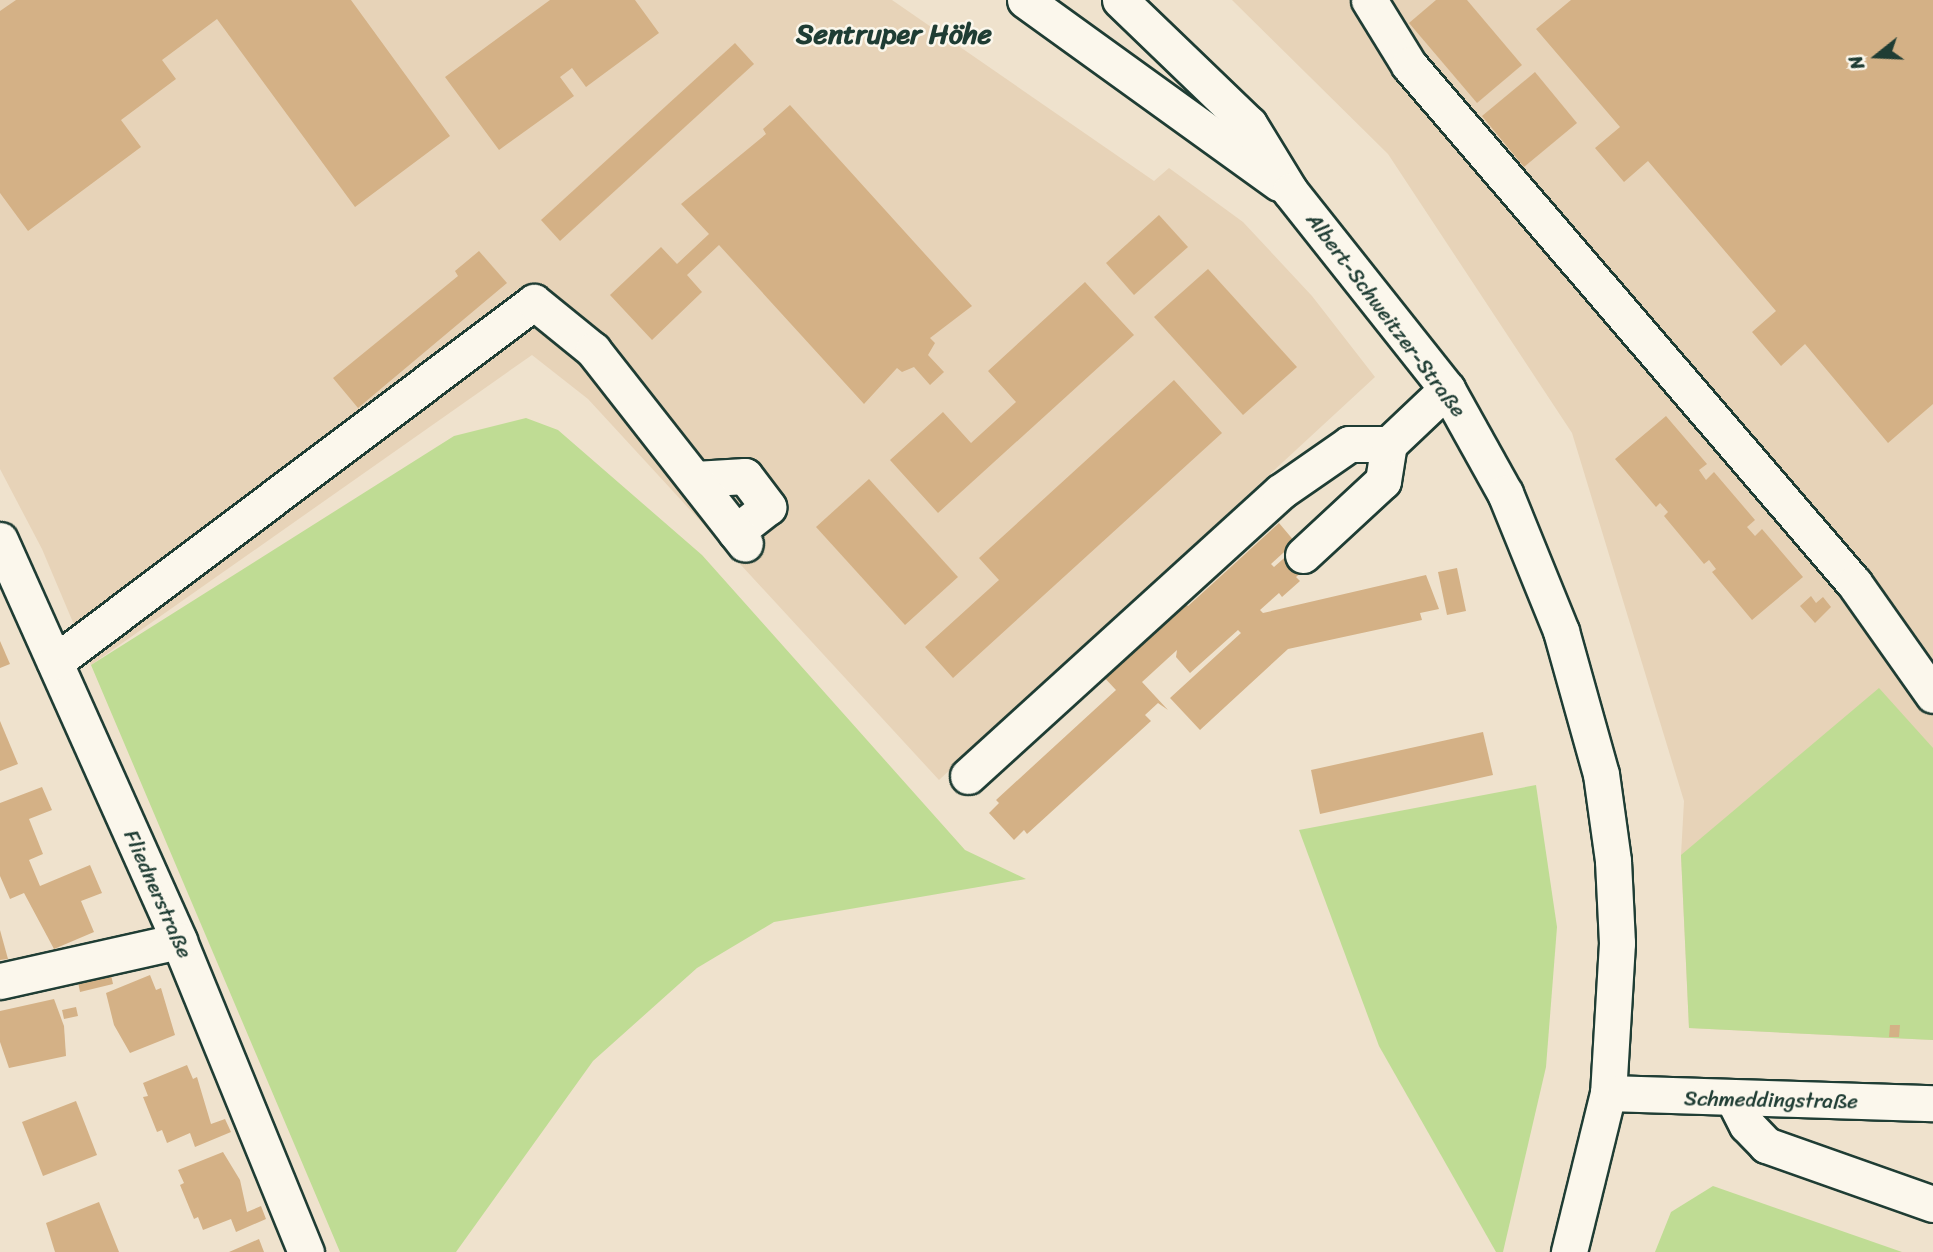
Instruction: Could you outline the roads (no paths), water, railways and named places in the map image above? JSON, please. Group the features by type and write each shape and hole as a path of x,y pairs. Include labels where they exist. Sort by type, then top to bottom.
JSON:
{"street":[{"name":"Albert-Schweitzer-Straße","path":"1025,0 1290,191"},
{"name":"Albert-Schweitzer-Straße","path":"1120,0 1249,124 1290,191 1447,389 1487,457 1537,565 1584,704 1601,774 1613,861 1617,943 1608,1093 1569,1252"},
{"path":"1370,0 1409,65 1854,583 1933,695"},
{"path":"55,662 534,302 593,350 741,538"},
{"path":"1303,555 1383,481 1389,444 1447,389"},
{"path":"968,776 1280,492 1349,444 1389,444"},
{"name":"Fliednerstraße","path":"0,540 180,941 306,1252"},
{"path":"0,981 180,941"},
{"name":"Schmeddingstraße","path":"1608,1093 1734,1100 1933,1103"},
{"path":"1734,1100 1746,1125 1766,1145 1933,1204"}],"district":[{"name":"Sentruper Höhe","path":"894,34"}]}
